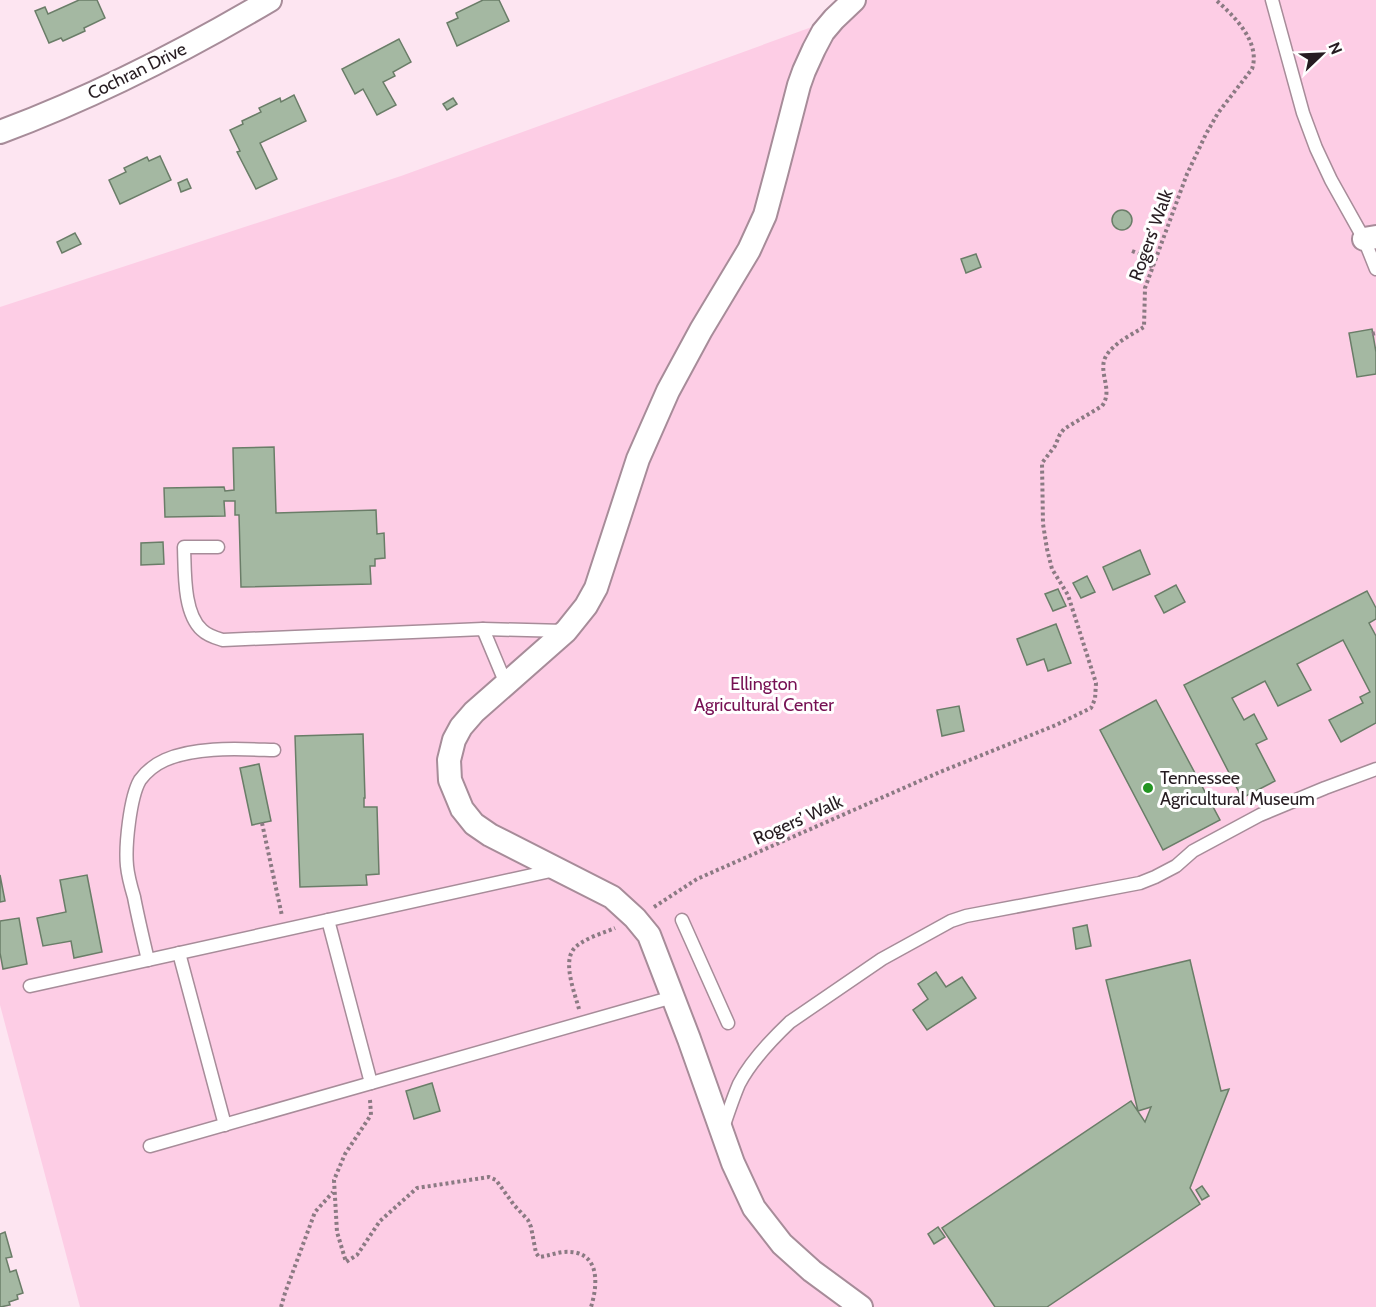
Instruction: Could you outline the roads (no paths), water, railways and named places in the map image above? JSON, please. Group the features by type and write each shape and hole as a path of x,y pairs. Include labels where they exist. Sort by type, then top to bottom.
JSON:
{"street":[{"name":"Cochran Drive","path":"0,132 60,108 165,58 270,0"},
{"path":"854,0 823,32 813,50 799,85 765,215 749,250 668,391 638,459 596,588 586,606 566,631 474,712 461,727 454,740 448,770 462,809 479,828 612,897 635,918 649,935 689,1039 721,1132 754,1209 782,1244 812,1271 861,1307"}],"lane":[{"path":"1272,0 1303,113 1316,148 1332,180 1370,238 1376,269"},
{"path":"218,547 184,547 185,568 189,607 195,621 201,630 212,637 223,640 483,629 566,631"},
{"path":"483,629 506,684"},
{"path":"148,960 127,866 126,852 130,814 140,780 163,761 177,756 200,751 274,750"},
{"path":"721,1132 738,1086 746,1072 777,1035 790,1023 882,958 951,921 966,916 1148,880 1176,866 1193,851 1260,815 1376,769"},
{"path":"30,986 559,870"},
{"path":"328,920 371,1083"},
{"path":"682,920 728,1023"},
{"path":"179,953 225,1125"},
{"path":"150,1146 673,997"}],"place":[{"name":"Tennessee Agricultural Museum","path":"1148,788"}],"park label":[{"name":"Ellington Agricultural Center","path":"764,694"}]}
